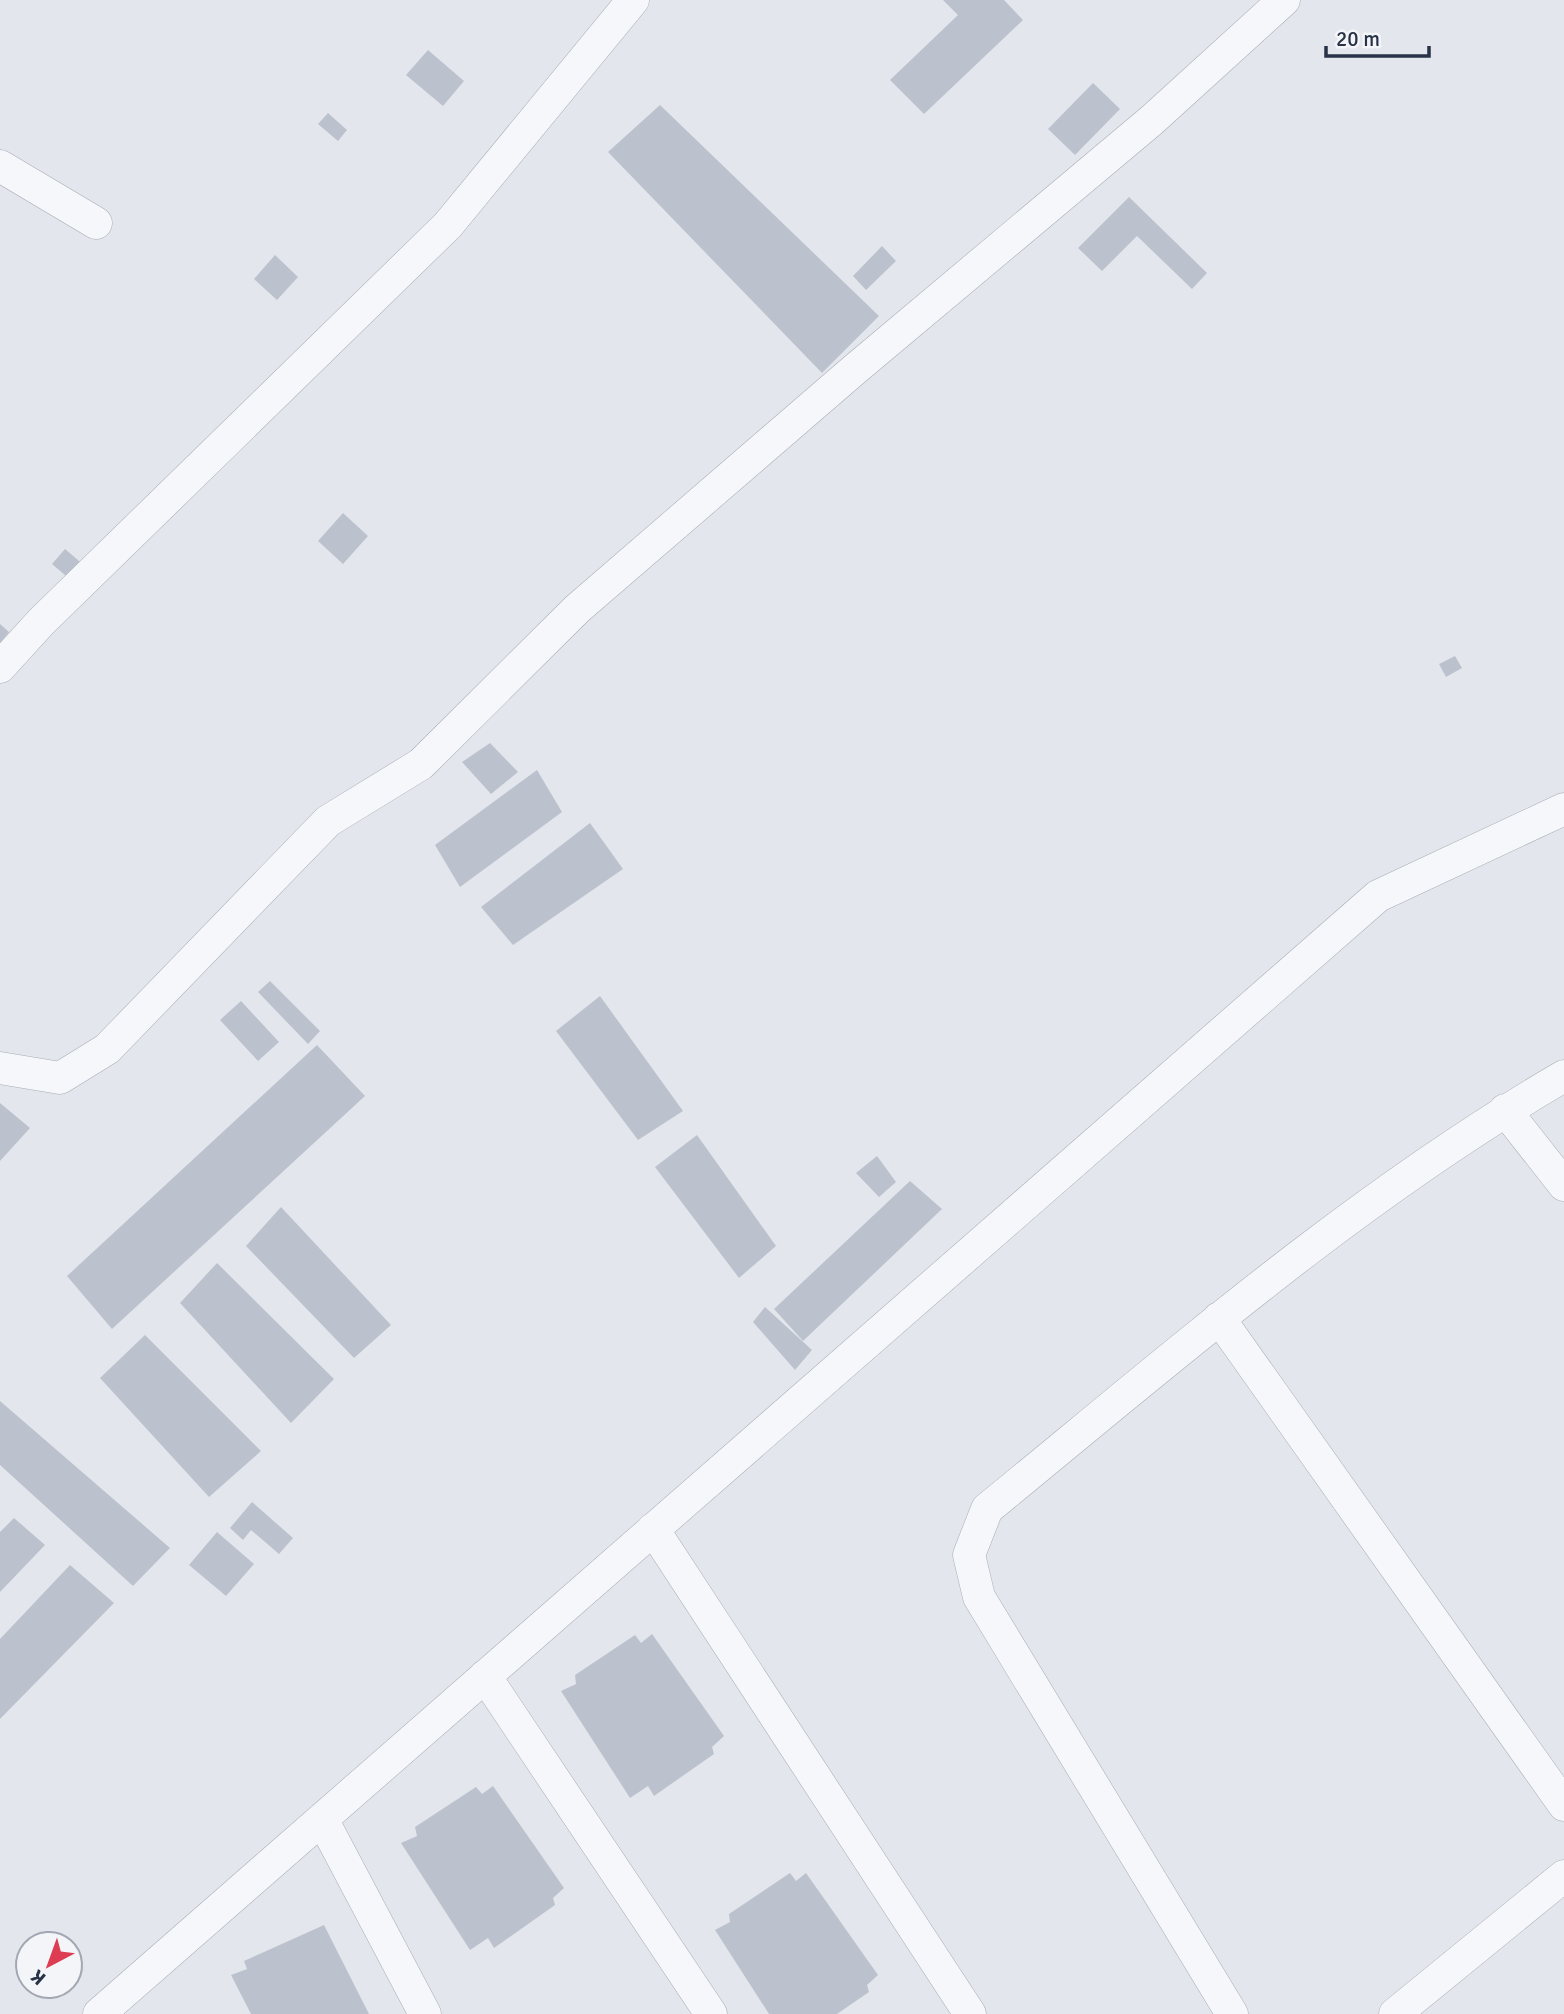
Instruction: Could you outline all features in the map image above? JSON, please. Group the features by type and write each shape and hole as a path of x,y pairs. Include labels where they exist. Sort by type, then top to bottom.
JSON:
{"street":[{"path":"0,667 41,622 448,225 633,0"},
{"path":"0,1068 60,1078 107,1049 328,821 421,764 577,609 844,379 1152,120 1284,0"},
{"path":"0,166 96,223"},
{"path":"99,2014 1378,896 1564,809"},
{"path":"1232,2014 979,1597 969,1555 987,1509 1219,1318 1370,1203 1505,1110 1564,1076"},
{"path":"1505,1110 1564,1185"},
{"path":"1219,1318 1564,1805"},
{"path":"653,1529 970,2014"},
{"path":"485,1676 711,2014"},
{"path":"322,1819 425,2014"},
{"path":"1395,2014 1564,1876"}],"building":[{"path":"943,0 1004,0 1023,20 924,114 890,80 958,15"},
{"path":"428,50 464,81 443,106 406,75"},
{"path":"1093,83 1120,109 1075,155 1048,129"},
{"path":"660,105 879,316 822,373 608,152"},
{"path":"328,113 347,130 338,141 318,124"},
{"path":"1129,197 1207,273 1192,289 1137,236 1102,271 1078,248"},
{"path":"882,246 896,261 866,290 853,276"},
{"path":"275,255 298,277 277,300 254,279"},
{"path":"343,513 368,536 343,564 318,541"},
{"path":"65,549 85,566 72,581 52,564"},
{"path":"0,624 9,632 0,643"},
{"path":"1455,656 1462,668 1446,677 1439,664"},
{"path":"490,743 518,772 491,794 462,762"},
{"path":"537,770 562,812 460,887 435,845"},
{"path":"590,823 623,869 513,945 481,907"},
{"path":"270,981 320,1031 308,1044 258,992"},
{"path":"600,996 683,1111 638,1140 556,1031"},
{"path":"241,1001 279,1042 258,1061 220,1020"},
{"path":"317,1045 365,1096 112,1329 67,1276"},
{"path":"0,1103 30,1128 0,1161"},
{"path":"697,1135 776,1246 739,1278 655,1167"},
{"path":"877,1156 896,1182 879,1197 856,1173"},
{"path":"910,1181 942,1209 803,1341 774,1309"},
{"path":"281,1207 391,1325 354,1358 246,1246"},
{"path":"217,1263 334,1379 291,1423 180,1303"},
{"path":"765,1307 812,1350 795,1370 753,1322"},
{"path":"145,1335 261,1451 209,1497 100,1378"},
{"path":"0,1401 170,1548 133,1586 0,1465"},
{"path":"252,1502 293,1538 279,1554 251,1530 243,1540 230,1528"},
{"path":"14,1518 45,1545 0,1592 0,1532"},
{"path":"217,1532 254,1564 226,1596 189,1565"},
{"path":"70,1565 114,1603 0,1719 0,1639"},
{"path":"652,1634 724,1736 712,1747 714,1754 654,1796 648,1786 630,1798 561,1691 576,1684 575,1675 635,1635 641,1643"},
{"path":"493,1786 564,1888 553,1898 555,1905 494,1948 488,1938 470,1950 401,1843 417,1836 415,1827 476,1787 482,1794"},
{"path":"790,1873 796,1881 806,1873 878,1975 867,1985 869,1992 837,2014 769,2014 715,1930 730,1922 729,1914"},
{"path":"324,1925 369,2014 251,2014 231,1975 247,1969 244,1961"}]}
